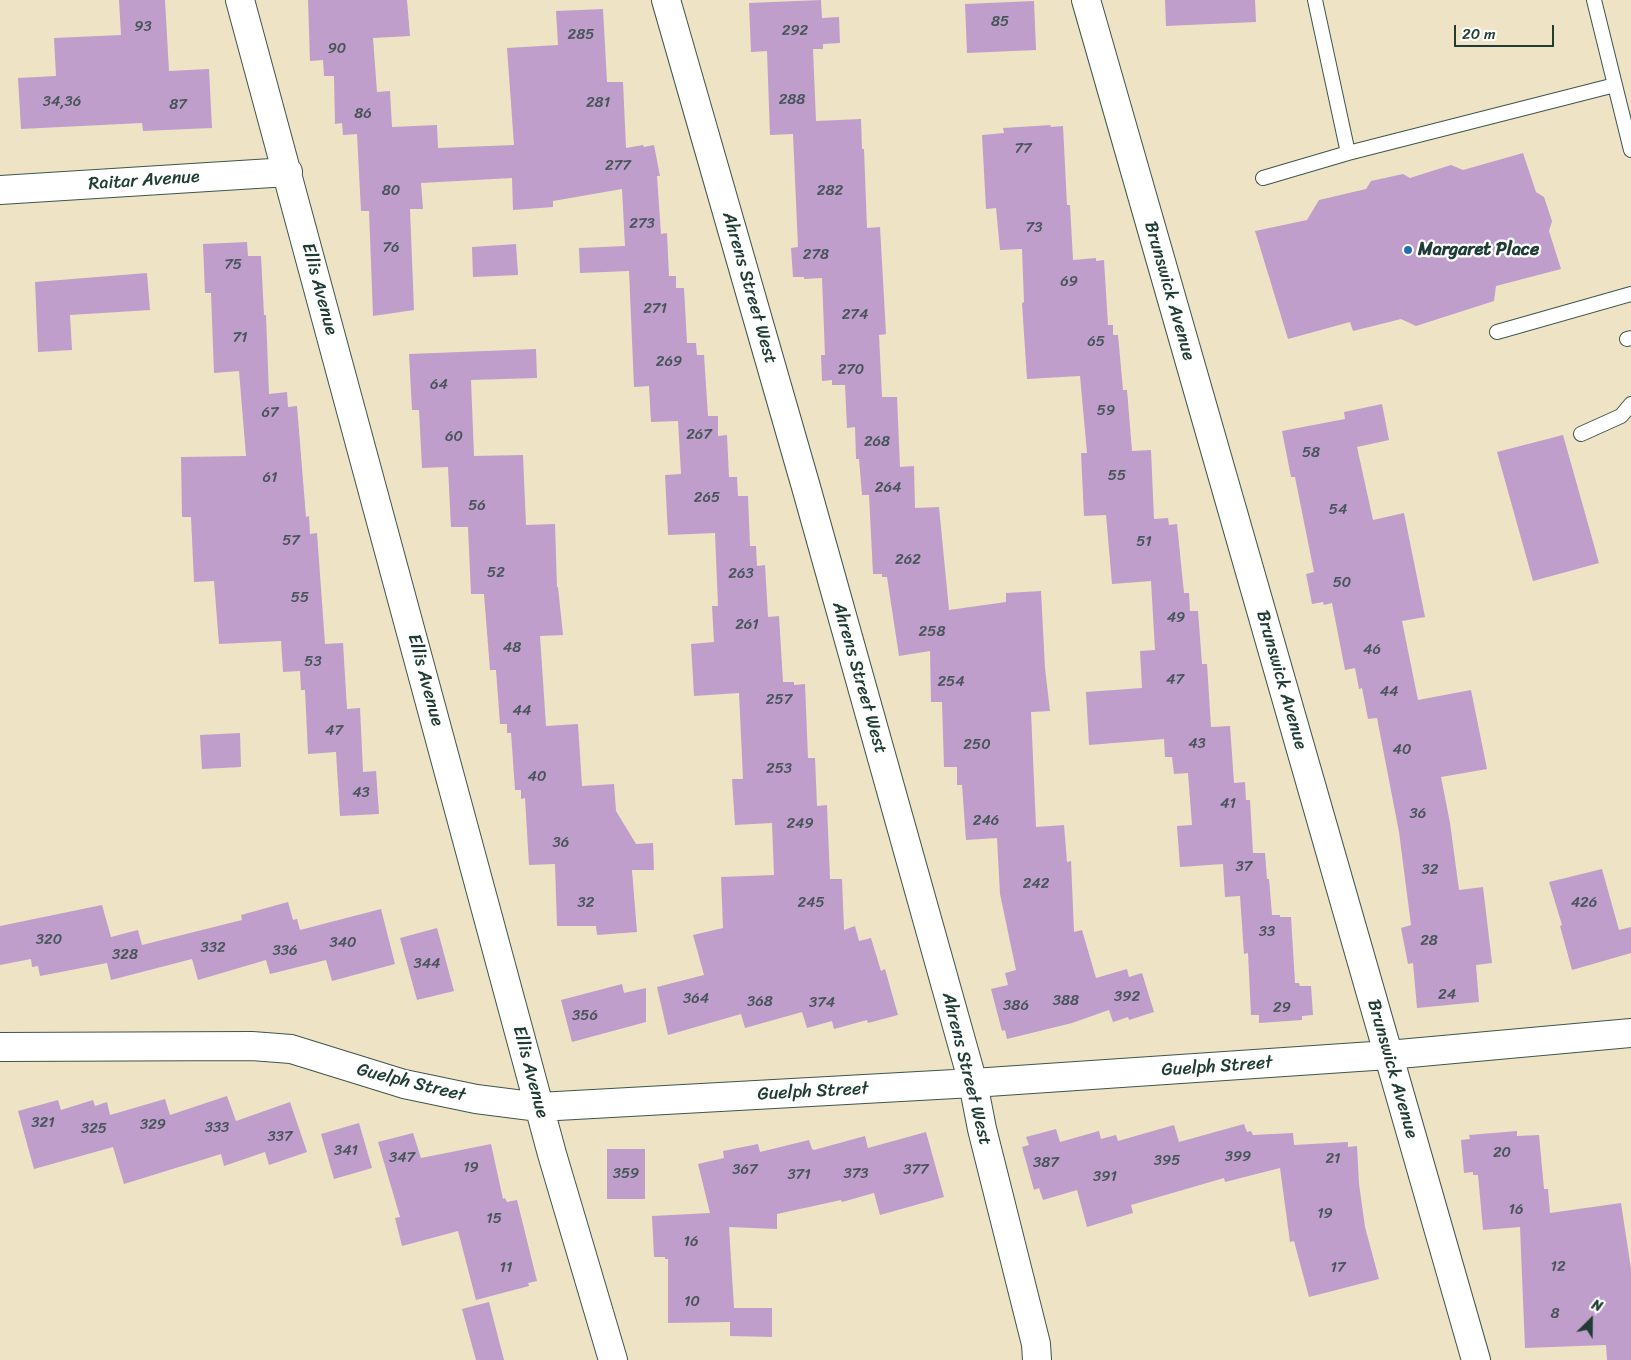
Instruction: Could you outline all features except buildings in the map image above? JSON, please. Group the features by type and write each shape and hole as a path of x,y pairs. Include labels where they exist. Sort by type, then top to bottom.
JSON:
{"street":[{"name":"Ellis Avenue","path":"240,0 539,1106 613,1360"},
{"name":"Ahrens Street West","path":"666,0 809,497 973,1083 982,1129 1036,1344 1037,1360"},
{"name":"Brunswick Avenue","path":"1086,0 1476,1360"},
{"name":"Raitar Avenue","path":"0,190 288,172"},
{"name":"Guelph Street","path":"0,1047 252,1046 291,1049 404,1084 476,1099 539,1106 973,1083 1388,1055 1631,1033"}],"lane":[{"path":"1315,0 1348,154"},
{"path":"1594,0 1631,150"},
{"path":"1264,178 1348,154 1615,85"},
{"path":"1497,332 1631,294"},
{"path":"1581,434 1621,416 1631,404"}],"place":[{"name":"Margaret Place","path":"1408,250"}]}
